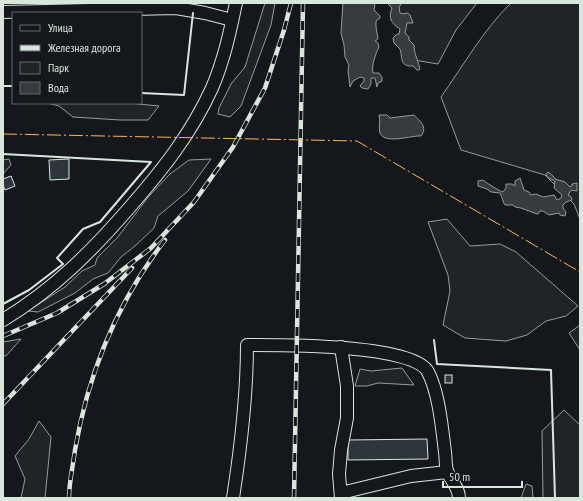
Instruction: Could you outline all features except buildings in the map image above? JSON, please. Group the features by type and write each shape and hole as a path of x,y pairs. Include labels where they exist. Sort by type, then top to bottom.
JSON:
{"street":[{"path":"3,320 26,306 47,290 97,244 147,188 187,136 212,87 224,56 236,3"},
{"path":"3,12 176,8 232,20"},
{"path":"233,498 241,449 247,382 247,344 341,347 384,353 414,360 428,370 436,396 447,472 459,492 459,498"},
{"path":"341,347 347,386 348,418 339,474 341,496 411,476 447,472"}],"green space":[{"path":"265,3 275,3 271,25 241,106 230,117 218,114 219,108 231,84 245,67"},
{"path":"394,3 477,3 456,30 438,64 414,60"},
{"path":"511,3 580,3 580,219 574,204 545,175 461,150 441,97 483,36"},
{"path":"52,104 138,104 159,106 148,120 120,120 73,117 59,106"},
{"path":"9,159 11,165 3,174 3,160"},
{"path":"211,159 188,191 158,216 154,228 121,257 108,273 93,279 75,293 38,312 28,311 65,287 82,271 95,265 97,258 117,238 149,196 170,174 189,160"},
{"path":"447,219 470,246 500,244 516,252 578,306 566,316 546,321 527,335 506,341 465,338 443,325 450,291 448,275 428,222"},
{"path":"580,325 580,350 569,333"},
{"path":"21,339 6,356 3,356 3,342"},
{"path":"402,368 414,385 378,383 367,386 355,386 360,369 371,371"},
{"path":"564,410 580,425 580,498 543,498 542,431"},
{"path":"39,421 51,437 45,498 21,498 25,479 15,456 29,439"},
{"path":"526,484 532,486 533,498 521,498"}],"water":[{"path":"343,3 373,3 375,5 374,10 380,16 380,18 376,21 378,39 375,41 378,43 379,47 375,56 373,67 373,73 379,73 382,77 382,81 378,83 377,87 375,78 371,78 371,84 368,89 362,88 360,86 364,81 364,78 360,77 353,81 350,87 348,71 349,65 345,57 341,33"},
{"path":"387,3 402,3 399,7 400,13 407,13 410,15 413,23 407,23 405,33 414,45 419,70 413,66 405,65 402,61 400,49 394,43 393,38 399,34 400,29 394,25 391,20 390,15 392,8"},
{"path":"379,115 387,115 390,118 414,115 422,124 424,130 423,133 421,136 399,139 383,137 379,128"},
{"path":"548,172 555,179 565,182 570,187 572,184 577,183 577,191 571,190 568,195 572,200 563,205 566,212 565,216 560,215 559,213 549,215 543,211 540,211 537,214 513,205 505,205 500,193 491,192 478,186 478,181 483,180 503,192 506,188 506,184 512,184 515,186 515,181 520,178 524,190 529,192 531,195 536,194 543,197 554,195 557,200 561,198 562,195 554,188 555,181 547,177 546,174"}],"railway":[{"path":"3,336 57,313 104,284 151,248 194,202 233,147 265,88 284,30 291,3"},
{"path":"294,498 303,3"},
{"path":"69,498 71,474 81,422 88,394 107,339 133,288 148,263 165,240"},
{"path":"3,404 132,268"}],"wall":[{"path":"142,93 184,95 193,13"},
{"path":"3,86 12,86"},
{"path":"3,154 151,162 100,222 83,229 57,258 63,264 29,290 3,304"},
{"path":"434,340 437,364 551,370 555,498"},
{"path":"3,477 3,498"}],"power":[{"path":"3,134 357,141 580,272"}]}
